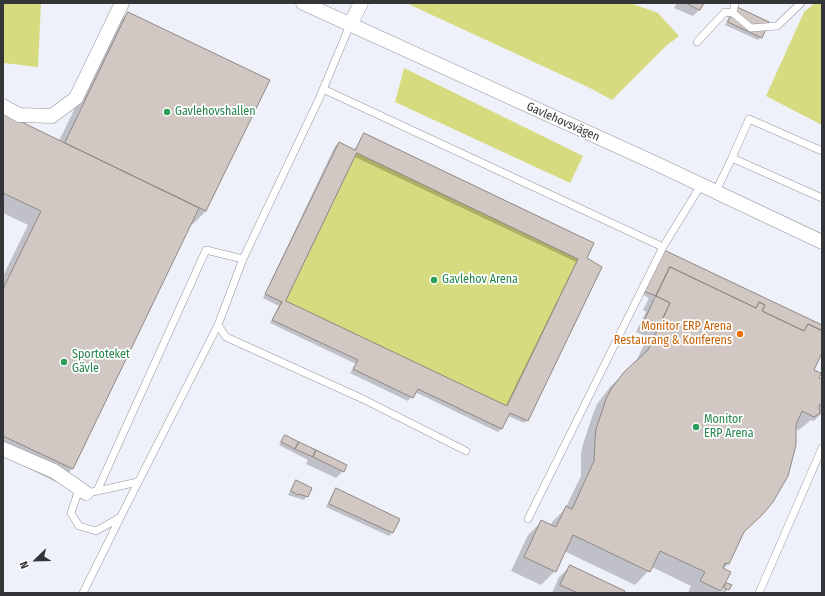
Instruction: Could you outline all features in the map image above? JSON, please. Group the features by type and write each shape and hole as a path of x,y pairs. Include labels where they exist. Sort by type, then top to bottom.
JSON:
{"street":[{"path":"3,106 19,115 52,116 76,98 122,3"},
{"name":"Gavlehovsvägen","path":"303,3 716,191 822,242"},
{"path":"350,25 361,3"},
{"path":"3,449 54,471 91,492"}],"lane":[{"path":"734,13 735,3"},
{"path":"697,42 725,12 734,13 751,28 777,26 801,3"},
{"path":"83,593 218,325 243,259 323,89 350,25"},
{"path":"323,89 664,247"},
{"path":"716,191 749,119 822,151"},
{"path":"732,158 822,198"},
{"path":"528,520 664,247 701,185"},
{"path":"91,492 206,250 243,259"},
{"path":"218,325 226,337 363,399 466,451"},
{"path":"759,593 822,448"},
{"path":"120,518 96,531 79,526 71,513 77,495 138,482"}],"green space":[{"path":"4,3 41,3 38,67 3,63"},
{"path":"406,3 630,3 658,13 679,36 666,46 612,100 588,87"},
{"path":"815,3 822,3 822,125 766,96 804,12"},
{"path":"404,68 583,156 570,183 395,102"},
{"name":"Gavlehov Arena","path":"364,133 594,243 587,258 602,267 528,421 510,413 502,429 418,389 413,398 353,369 358,360 272,320 281,302 265,294 339,142 355,150"}],"building":[{"path":"686,3 704,3 700,10"},
{"path":"735,6 769,22 762,38 728,22"},
{"name":"Gavlehovshallen","path":"128,12 270,80 206,211 65,143"},
{"name":"Sportoteket Gävle","path":"3,113 199,208 73,469 3,436 3,289 41,211 3,193"},
{"path":"364,133 594,243 587,258 602,267 528,421 510,413 502,429 418,389 413,398 353,369 358,360 272,320 282,302 265,294 339,142 355,150","holes":["357,153 578,259 507,406 286,301"]},
{"path":"664,250 822,325 821,330 808,324 804,331 762,311 765,305 759,302 756,308 670,267 656,296 644,291"},
{"name":"Monitor ERP Arena","path":"670,267 756,308 759,302 765,305 762,311 804,331 808,324 822,331 822,353 814,370 821,373 819,378 822,379 822,405 820,404 819,406 820,413 814,417 802,411 796,425 796,445 788,476 773,502 744,532 729,564 725,563 723,568 731,572 721,591 700,581 705,572 660,551 650,572 573,535 556,572 524,557 541,520 556,527 566,506 572,509 594,461 596,429 606,399 611,389 624,372 648,350 670,303 656,296"},
{"path":"656,296 670,303 657,331 643,324"},
{"path":"285,435 299,442 295,449 281,442"},
{"path":"299,442 316,450 313,457 295,449"},
{"path":"316,450 347,465 344,472 313,457"},
{"path":"296,480 312,488 308,497 298,495 291,491"},
{"path":"336,488 400,519 393,533 329,504"},
{"path":"570,565 625,591 624,593 578,593 560,585"},
{"path":"727,583 732,585 729,590 724,588"}],"place":[{"name":"Gavlehovshallen","path":"167,112"},
{"name":"Gavlehov Arena","path":"434,280"},
{"name":"Monitor ERP Arena Restaurang & Konferens","path":"740,334"},
{"name":"Sportoteket Gävle","path":"64,362"},
{"name":"Monitor ERP Arena","path":"696,427"}]}
